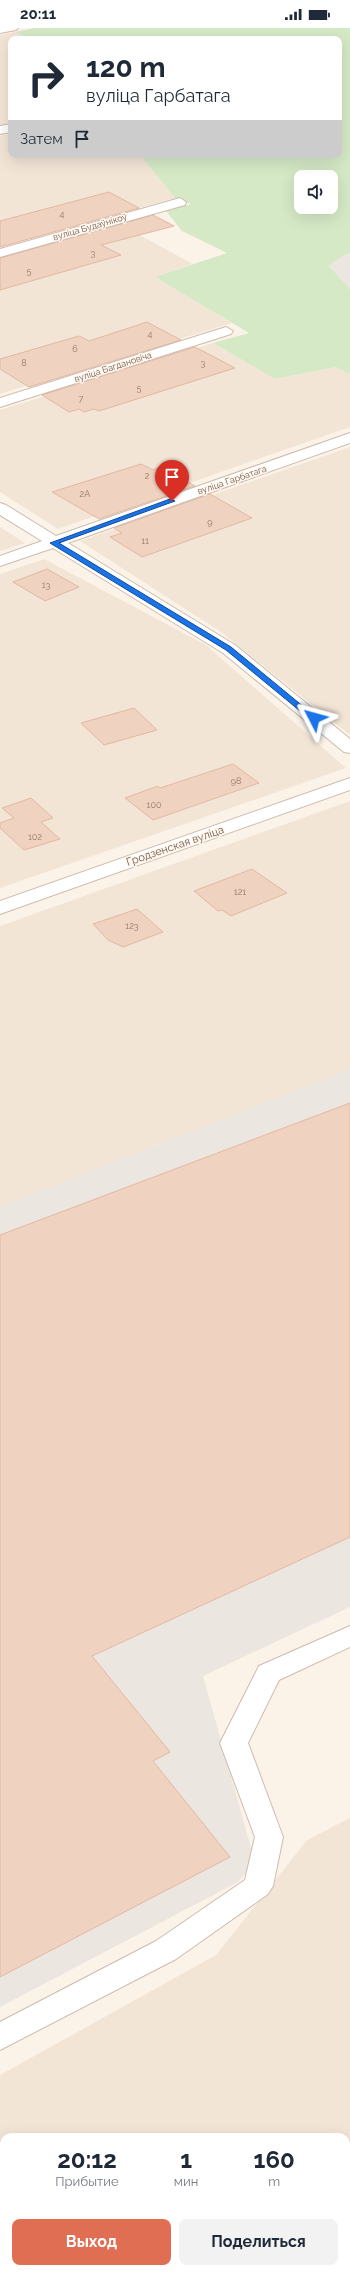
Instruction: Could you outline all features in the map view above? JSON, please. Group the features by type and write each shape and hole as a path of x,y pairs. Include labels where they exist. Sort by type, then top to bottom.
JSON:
{"street":[{"path":"0,30 12,28"},
{"name":"вуліца Будаўнікоў","path":"0,253 180,202"},
{"name":"вуліца Багдановіча","path":"0,403 226,331"},
{"name":"вуліца Гарбатага","path":"0,561 350,438"},
{"path":"0,508 53,543 229,649 350,748"},
{"name":"Гродзенская вуліца","path":"0,908 350,784"},
{"path":"0,2037 166,1950 258,1886 269,1837 234,1743 269,1674 350,1636"}],"shaded area":[{"path":"15,32 25,36 8,36 8,125 0,126 0,35"},
{"path":"8,134 8,158 142,158 175,198 0,246 0,136"},
{"path":"123,226 193,264 155,277 232,323 0,394 0,261"},
{"path":"350,253 350,289 329,266 344,255"},
{"path":"213,343 275,379 336,367 350,374 350,427 58,529 0,492 0,410"},
{"path":"350,447 350,735 221,632 80,541"},
{"path":"0,527 25,543 0,551"},
{"path":"44,559 206,645 346,768 0,888 0,574"},
{"path":"350,801 350,1069 0,1207 0,926"},
{"path":"350,1069 350,1607 203,1676 255,1862 238,1882 0,2007 0,1207"},
{"path":"350,1818 350,2133 0,2133 0,2075 216,1955 307,1840"}],"green space":[{"path":"34,28 350,28 350,253 344,255 329,266 350,289 350,374 336,367 275,379 213,343 249,333 155,277 227,253 182,231 166,211 191,204 175,198 142,158 342,158 342,36 25,36 15,32"}],"building":[{"path":"109,192 139,208 0,247 0,221"},
{"path":"153,215 174,226 101,245 121,255 0,290 0,258"},
{"path":"147,322 181,340 29,387 0,369 0,359 79,336 89,341"},
{"path":"195,347 235,368 99,411 94,409 84,412 79,409 69,412 42,395"},
{"path":"141,464 153,470 162,467 195,486 99,519 52,492"},
{"path":"210,494 252,518 142,557 110,537 122,533 114,528"},
{"path":"47,569 79,587 45,601 13,582"},
{"path":"134,708 157,730 104,745 81,723"},
{"path":"233,764 259,783 153,820 125,798 158,786 160,788"},
{"path":"31,798 53,818 41,822 60,839 24,850 0,828 0,823 14,818 2,808"},
{"path":"252,869 287,893 231,916 222,910 218,911 194,891"},
{"path":"137,909 163,932 123,947 108,940 93,924"},
{"path":"350,1103 350,1537 92,1656 170,1752 153,1761 230,1857 0,1977 0,1235"}],"route":[{"path":"172,501 53,543 229,649 314,718"}]}
